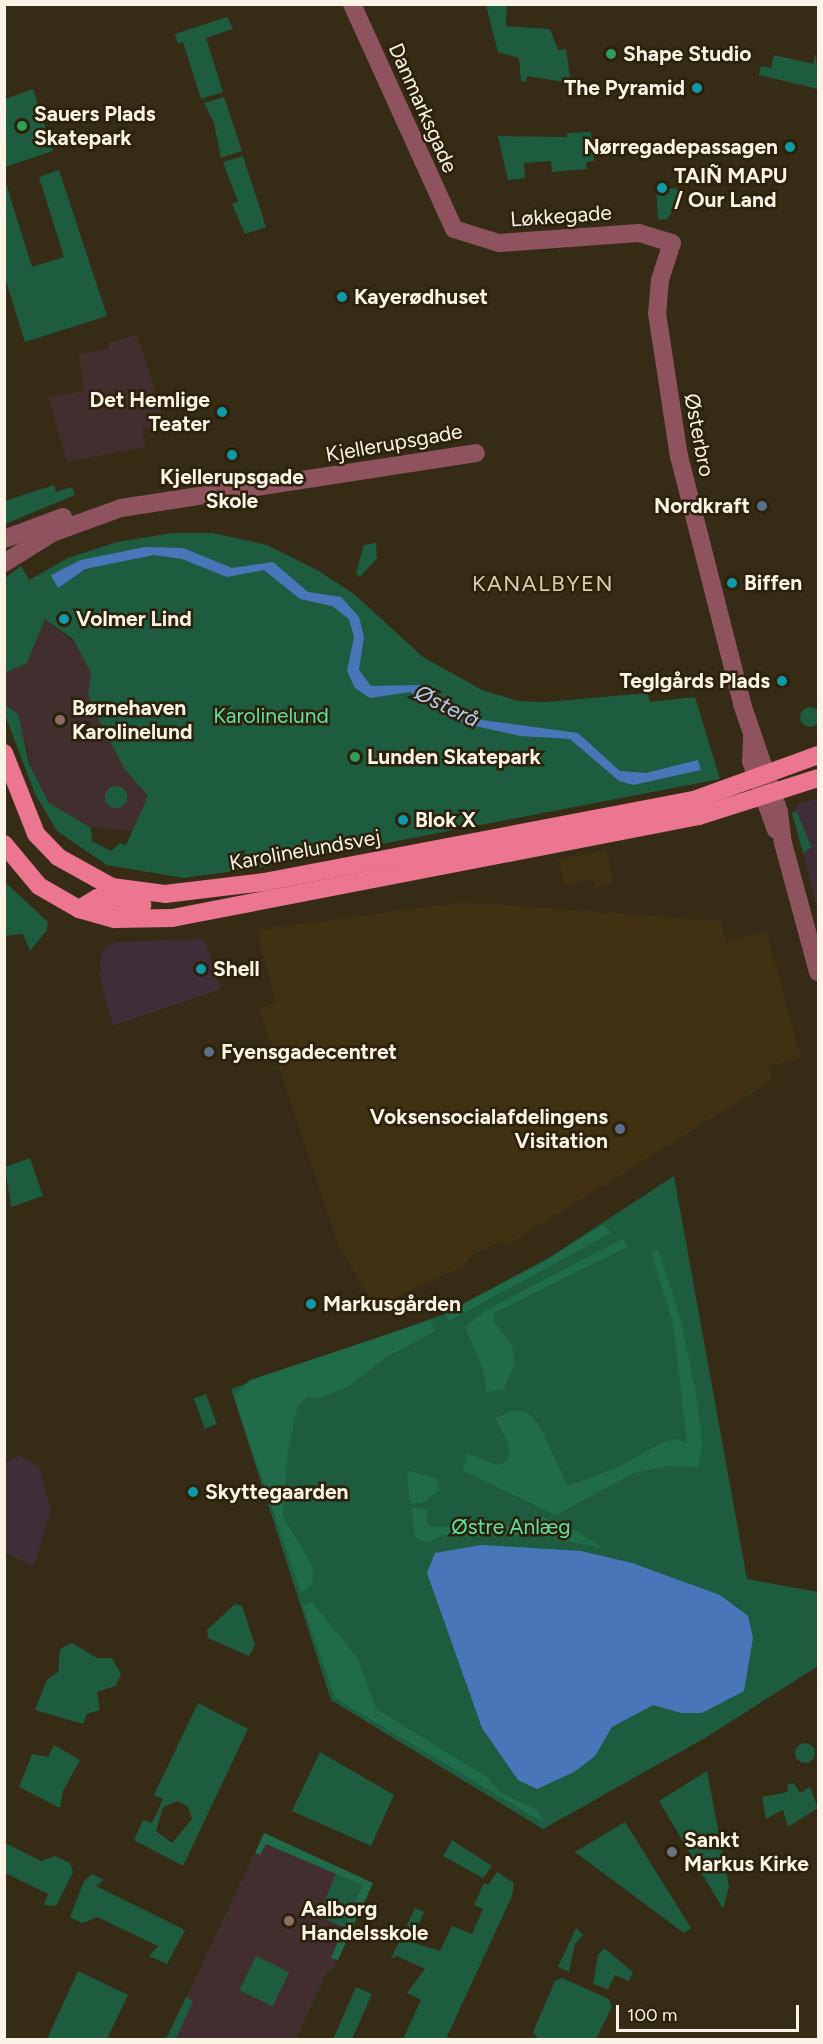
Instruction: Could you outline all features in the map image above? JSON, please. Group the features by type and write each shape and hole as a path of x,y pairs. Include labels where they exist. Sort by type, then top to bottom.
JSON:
{"main road":[{"name":"Karolinelundsvej","path":"4,753 19,796 46,846 89,877 123,890 156,894 264,882 694,800 819,755"},
{"path":"4,765 19,796"},
{"name":"Karolinelundsvej","path":"4,844 39,886 90,907 128,920 190,916 699,816 797,788 819,778"},
{"path":"797,788 819,783"},
{"path":"89,877 90,907 181,904 264,882"}],"street":[{"name":"Danmarksgade","path":"352,4 454,229"},
{"name":"Løkkegade","path":"454,229 499,243 639,233 672,243"},
{"name":"Østerbro","path":"672,243 657,304 670,414 752,738 819,972"},
{"name":"Kjellerupsgade","path":"4,539 55,519 120,502 360,461 476,453 121,508 52,533 4,563"}],"shaded area":[{"path":"137,335 166,426 142,429 145,447 67,462 48,397 84,391 79,354 109,349 109,342"},
{"name":"Børnehaven Karolinelund","path":"45,618 80,648 91,673 88,695 95,713 124,767 148,796 132,831 88,827 52,807 31,771 27,746 5,703 4,673 27,663"},
{"path":"818,799 818,911 792,813 799,803"},
{"path":"607,850 613,883 596,887 595,879 565,885 558,859"},
{"path":"464,902 721,921 726,942 766,931 801,1058 769,1066 773,1080 508,1245 499,1242 471,1256 464,1266 375,1306 340,1249 259,1008 276,1002 256,930"},
{"path":"204,939 221,989 113,1026 99,975 103,948 116,942"},
{"path":"18,1456 39,1466 51,1509 34,1566 5,1553 5,1463"},
{"name":"Aalborg Handelsskole","path":"264,1833 373,1883 332,1971 328,1970 297,2037 301,2039 166,2040"}],"green space":[{"path":"486,5 507,5 506,26 550,29 558,50 566,49 571,83 527,76 526,82 521,81 519,58 498,52"},
{"path":"227,17 233,29 206,38 223,92 201,99 183,42 178,44 175,34"},
{"path":"816,53 818,89 759,75 761,66 771,68 774,55 813,64"},
{"name":"Sauers Plads Skatepark","path":"33,89 53,151 5,167 5,99"},
{"path":"224,97 242,151 221,158 214,123 204,103"},
{"path":"591,132 594,161 586,162 587,169 552,172 551,161 524,163 525,178 508,180 498,136 567,137 567,133"},
{"path":"243,156 266,227 245,234 232,204 238,202 223,162"},
{"path":"59,170 107,316 25,342 5,278 5,180 32,267 64,257 39,177"},
{"path":"656,188 686,189 667,219 658,220"},
{"path":"54,485 56,492 72,487 75,495 5,524 5,501"},
{"name":"Karolinelund","path":"172,533 213,533 267,545 319,571 354,594 423,657 482,690 518,701 546,702 648,693 650,702 695,697 720,779 256,868 184,878 107,865 57,831 35,794 5,715 4,704 18,714 29,764 49,803 91,828 92,841 111,851 120,843 126,845 148,796 124,768 95,713 88,695 91,673 73,639 45,619 27,663 5,673 5,578 21,566 29,580 68,558 117,542"},
{"path":"376,543 377,558 360,577 356,573 364,545"},
{"path":"806,707 814,707 820,713 820,721 814,727 806,727 800,721 800,713"},
{"path":"116,786 124,789 127,797 124,805 116,808 108,805 105,797 108,789"},
{"path":"797,812 811,846 818,843 803,853 792,813"},
{"path":"4,881 48,922 47,930 30,951 23,934 5,936"},
{"path":"30,1158 43,1196 11,1207 5,1167"},
{"name":"Østre Anlæg","path":"674,1176 747,1579 818,1592 818,1666 705,1738 543,1829 331,1700 231,1389 442,1315 550,1257"},
{"path":"604,1224 611,1233 449,1321 446,1313 544,1262"},
{"path":"623,1239 627,1247 494,1313 494,1322 512,1345 515,1363 504,1389 486,1392 484,1372 465,1327 486,1310"},
{"path":"658,1249 682,1324 696,1393 702,1441 699,1467 667,1466 634,1473 556,1515 463,1471 467,1453 496,1465 503,1464 509,1456 508,1443 495,1418 515,1410 526,1412 538,1423 568,1486 621,1466 661,1443 676,1439 687,1443 673,1324 651,1252"},
{"path":"431,1320 435,1331 385,1358 351,1385 320,1398 307,1397 298,1405 288,1451 283,1517 313,1567 312,1584 301,1593 234,1396 250,1380"},
{"path":"206,1394 217,1424 205,1429 194,1398"},
{"path":"407,1470 437,1479 440,1490 422,1503 410,1503"},
{"path":"411,1507 427,1510 427,1523 432,1527 531,1526 535,1514 577,1531 602,1548 540,1535 443,1535 427,1543 415,1537"},
{"path":"312,1602 358,1659 376,1709 487,1777 501,1793 538,1810 544,1823 335,1698 303,1605"},
{"path":"235,1604 242,1606 255,1645 249,1656 208,1638 207,1630"},
{"path":"72,1643 97,1658 112,1658 121,1674 115,1686 97,1692 100,1710 87,1714 83,1724 35,1710 47,1680 58,1672 60,1649"},
{"path":"198,1703 248,1729 183,1866 134,1840 143,1820 152,1823 163,1799 154,1795","holes":["178,1801 188,1807 192,1819 172,1843 156,1831 163,1807"]},
{"path":"801,1743 809,1743 815,1749 815,1757 809,1763 801,1763 795,1757 795,1749"},
{"path":"54,1745 80,1760 63,1791 60,1808 19,1787 32,1754 48,1757"},
{"path":"320,1752 394,1795 371,1846 292,1811"},
{"path":"707,1771 729,1887 723,1909 659,1801"},
{"path":"794,1783 800,1793 810,1787 818,1808 788,1827 783,1810 766,1819 762,1797 788,1792 787,1785"},
{"path":"625,1822 691,1928 684,1933 575,1852"},
{"path":"264,1833 373,1883 338,1960 331,1958 362,1885 266,1844 260,1855 255,1853"},
{"path":"452,1840 492,1866 483,1878 443,1856"},
{"path":"5,1843 41,1861 55,1856 70,1863 73,1872 56,1906 44,1905 48,1894 5,1873"},
{"path":"497,1872 514,1883 512,1896 446,2039 403,2039 421,2000 407,1993 425,1969 397,1956 391,1959 415,1908 424,1912 411,1942 440,1951 452,1926 472,1934 483,1909 474,1905 484,1883 488,1885"},
{"path":"92,1874 104,1880 96,1886 185,1930 167,1964 149,1956 158,1946 98,1917 82,1923 70,1917 84,1881"},
{"path":"336,1874 362,1885 344,1927 318,1916"},
{"path":"576,1928 583,1935 575,1944 569,1972 558,1967"},
{"path":"604,1948 633,1972 629,1981 615,1975 608,1989 593,1984 598,1955"},
{"path":"256,1956 289,1972 273,2006 239,1990"},
{"path":"78,1971 128,1995 107,2039 47,2039"},
{"path":"562,1978 609,1999 612,2007 596,2039 538,2039 533,2032 555,1981"},
{"path":"356,1987 372,1994 352,2039 333,2039"},
{"path":"186,1997 193,2001 176,2039 166,2039"}],"water":[{"name":"Østerå","path":"145,547 183,548 232,568 273,562 308,592 341,597 359,617 364,637 359,670 371,686 420,685 452,707 482,720 578,733 620,771 646,773 698,760 701,770 633,785 619,781 570,739 520,736 466,724 410,692 370,698 355,688 347,671 354,637 349,619 332,606 300,599 264,570 227,577 182,559 154,555 85,569 58,588 51,575 81,560"},
{"path":"481,1545 581,1551 632,1563 720,1595 748,1616 753,1638 744,1691 702,1713 681,1713 653,1705 612,1727 595,1756 574,1772 537,1789 518,1780 482,1728 427,1573 435,1553"}],"place":[{"name":"Shape Studio","path":"611,54"},
{"name":"The Pyramid","path":"697,88"},
{"name":"Sauers Plads Skatepark","path":"22,126"},
{"name":"Nørregadepassagen","path":"790,147"},
{"name":"TAIÑ MAPU / Our Land","path":"662,188"},
{"name":"Kayerødhuset","path":"342,297"},
{"name":"Det Hemlige Teater","path":"222,412"},
{"name":"Kjellerupsgade Skole","path":"232,455"},
{"name":"Nordkraft","path":"762,506"},
{"name":"Biffen","path":"732,583"},
{"name":"Volmer Lind","path":"64,619"},
{"name":"Teglgårds Plads","path":"782,681"},
{"name":"Børnehaven Karolinelund","path":"60,720"},
{"name":"Lunden Skatepark","path":"355,757"},
{"name":"Blok X","path":"403,820"},
{"name":"Shell","path":"201,969"},
{"name":"Fyensgadecentret","path":"209,1052"},
{"name":"Voksensocialafdelingens Visitation","path":"620,1129"},
{"name":"Markusgården","path":"311,1304"},
{"name":"Skyttegaarden","path":"193,1492"},
{"name":"Sankt Markus Kirke","path":"672,1852"},
{"name":"Aalborg Handelsskole","path":"289,1921"}],"district":[{"name":"KANALBYEN","path":"543,584"}]}
